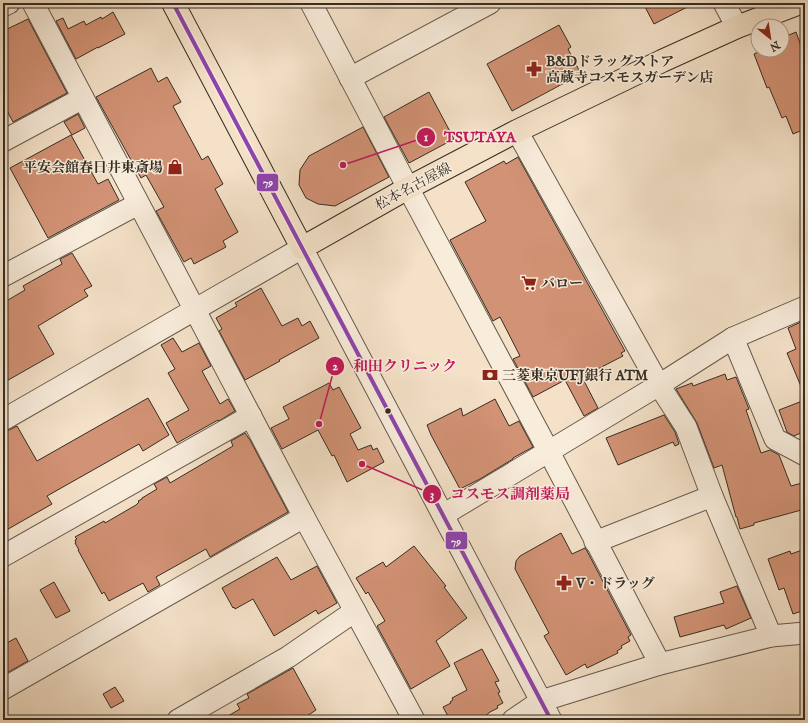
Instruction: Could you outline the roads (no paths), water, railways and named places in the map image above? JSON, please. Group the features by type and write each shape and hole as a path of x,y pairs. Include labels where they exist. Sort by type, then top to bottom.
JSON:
{"main road":[{"path":"173,3 302,248"},
{"name":"松本名古屋線","path":"302,248 408,188 517,131 662,61 737,27 800,3"}],"street":[{"path":"3,6 10,3"},
{"path":"33,3 138,204 355,611 407,718"},
{"path":"311,3 660,664"},
{"path":"350,78 490,3"},
{"path":"724,3 737,27"},
{"path":"3,141 83,98"},
{"path":"517,131 659,386 686,427 712,496 771,636"},
{"path":"3,276 138,204"},
{"path":"3,420 302,248 551,720"},
{"path":"443,515 659,386 733,338 805,307"},
{"path":"733,338 775,439 805,455"},
{"path":"3,556 251,416"},
{"path":"595,542 712,496"},
{"path":"3,689 304,517"},
{"path":"178,720 288,657 355,611"},
{"path":"513,720 541,701 660,664 771,636 805,633"}],"place":[{"name":"B&Dドラッグストア 高蔵寺コスモスガーデン店","path":"534,69"},
{"name":"TSUTAYA","path":"343,165"},
{"name":"平安会館春日井東斎場","path":"175,167"},
{"name":"バロー","path":"529,283"},
{"name":"三菱東京UFJ銀行 ATM","path":"490,375"},
{"name":"和田クリニック","path":"319,424"},
{"name":"コスモス調剤薬局","path":"362,464"},
{"name":"V・ドラッグ","path":"564,583"}]}
